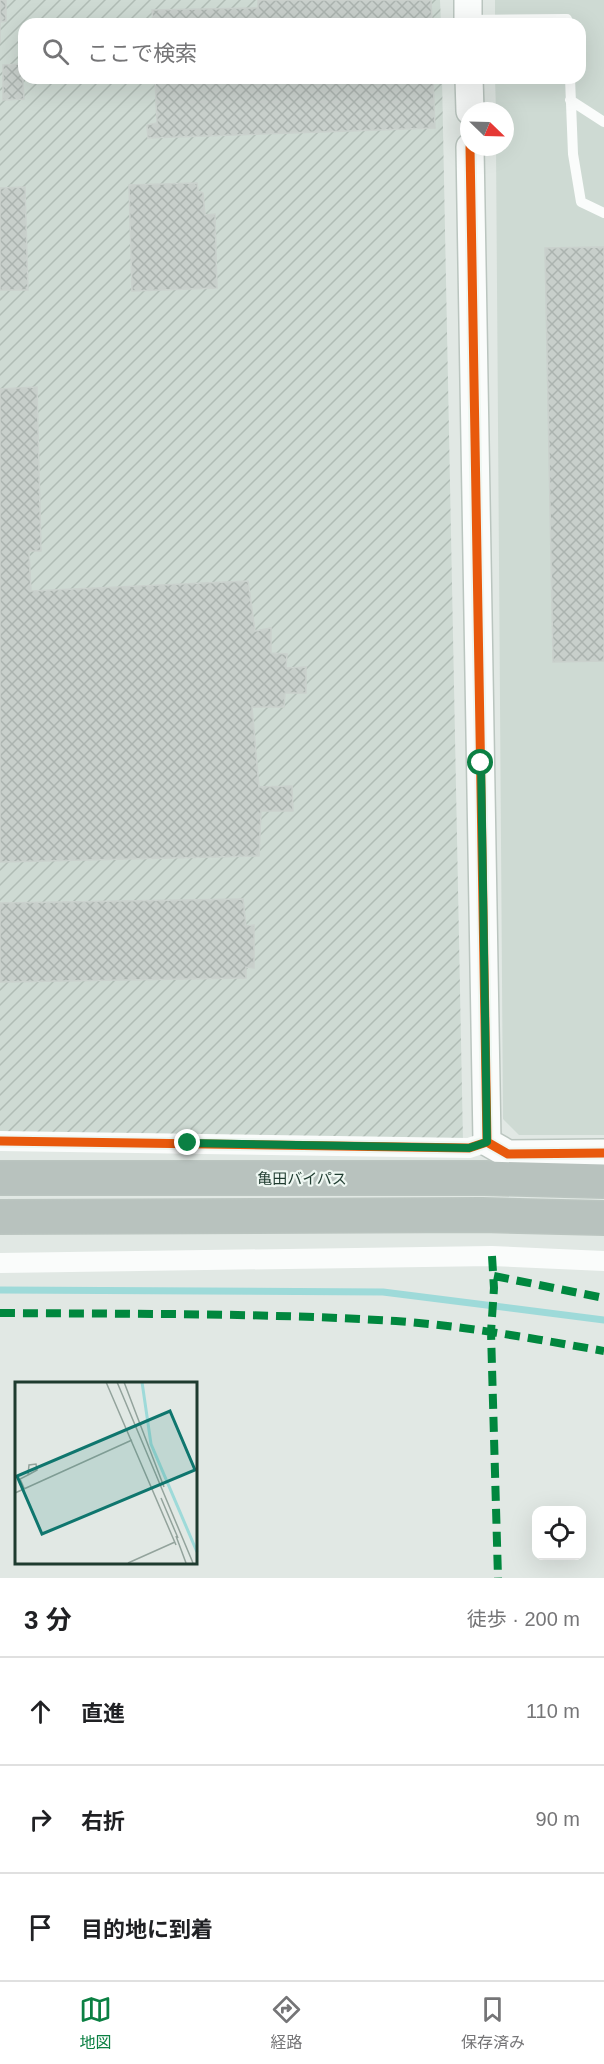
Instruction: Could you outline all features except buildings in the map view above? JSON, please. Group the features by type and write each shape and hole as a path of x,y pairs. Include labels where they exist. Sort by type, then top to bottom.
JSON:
{"highway":[{"name":"亀田バイパス","path":"0,1178 485,1178 604,1181"},
{"path":"0,1217 482,1215 604,1218"}],"street":[{"path":"469,84 470,102"},
{"path":"470,156 487,1142"},
{"path":"0,1141 469,1148 487,1142 508,1154 604,1153"},
{"path":"0,1263 492,1256 604,1261"}],"lane":[{"path":"468,14 547,18"},
{"path":"570,84 573,154 581,202 604,213"},
{"path":"570,100 604,122"}],"shaded area":[{"path":"0,0 440,0 441,18 18,18 18,84 442,84 463,1142 0,1136"},
{"path":"495,0 604,0 604,1135 519,1135 503,1119 496,156 514,156 514,102 496,102 495,84 586,84 586,18 495,18"}],"waterway":[{"path":"0,1290 383,1292 604,1320"}],"marked path":[{"path":"492,1256 494,1288 491,1332 498,1578"},
{"path":"494,1276 604,1298"},
{"path":"0,1313 248,1315 396,1321 474,1330 604,1351"}],"cycle path":[{"path":"470,156 487,1142"},
{"path":"0,1141 469,1148 487,1142 508,1154 604,1153"}],"route":[{"path":"188,1143 469,1148 487,1142 481,763"}]}
